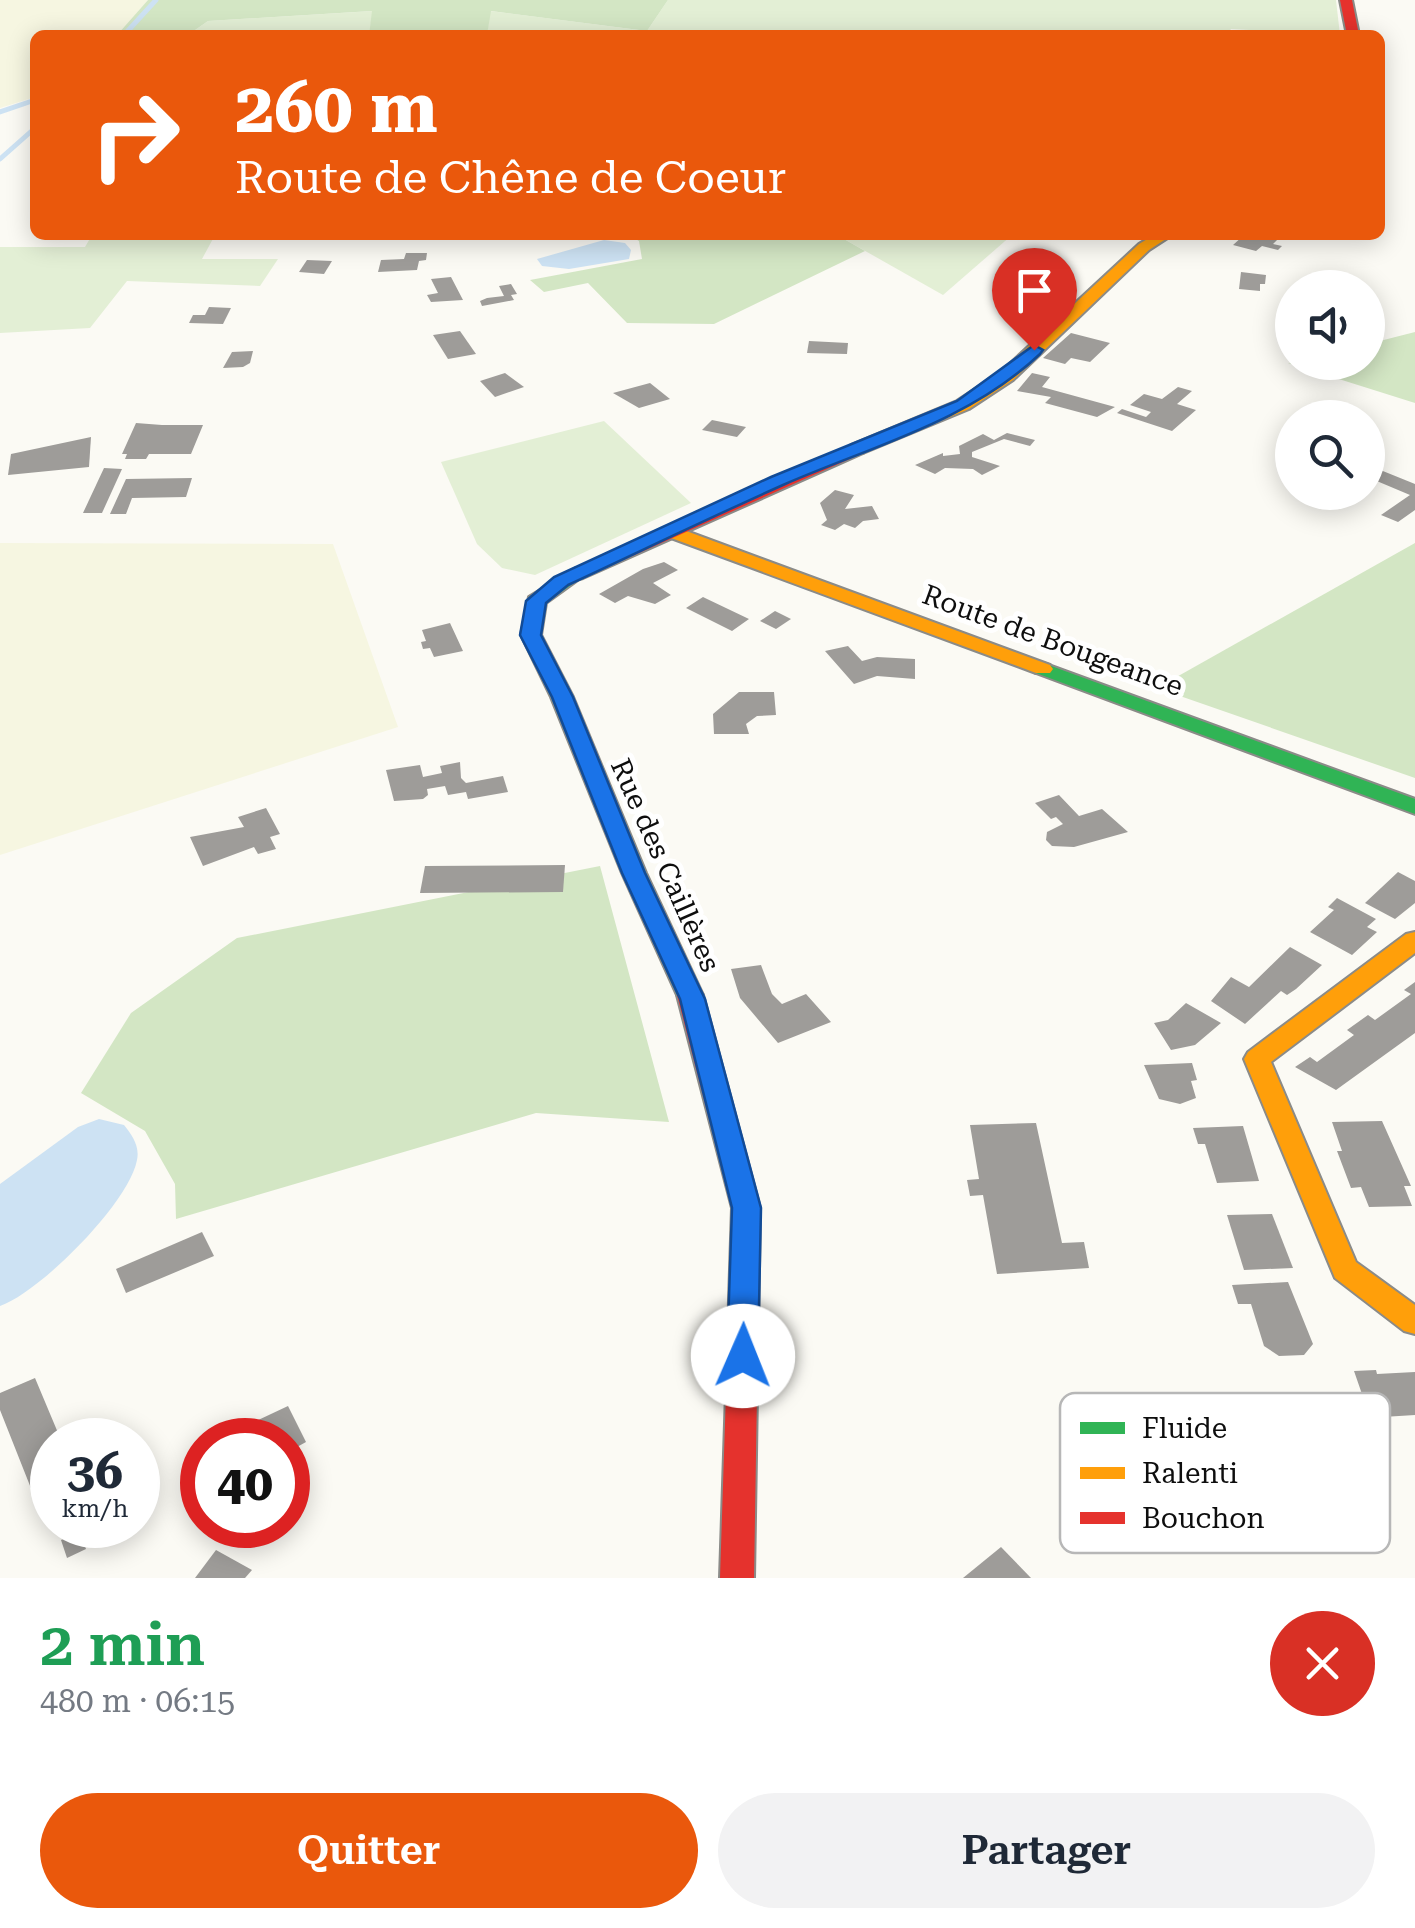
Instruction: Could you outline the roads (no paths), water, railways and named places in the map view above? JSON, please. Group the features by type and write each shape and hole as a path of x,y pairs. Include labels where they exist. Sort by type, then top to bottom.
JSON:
{"street":[{"path":"1346,0 1352,30"},
{"path":"670,532 777,481 963,404 1007,376 1144,247 1156,240"},
{"name":"Rue des Caillères","path":"670,532 561,581 536,601 530,635 562,697 634,873 692,999 746,1208 737,1578"},
{"name":"Route de Bougeance","path":"670,532 1415,807"},
{"path":"1415,940 1345,989 1258,1059 1346,1270 1415,1322"}],"water":[{"path":"604,240 625,243 631,250 629,259 569,269 542,266 537,259"},
{"path":"99,1119 124,1125 132,1137 138,1155 130,1178 101,1221 59,1265 0,1306 0,1184 78,1127"}],"waterway":[{"path":"129,30 156,0"},
{"path":"0,112 30,102"},
{"path":"0,159 30,132"}]}
